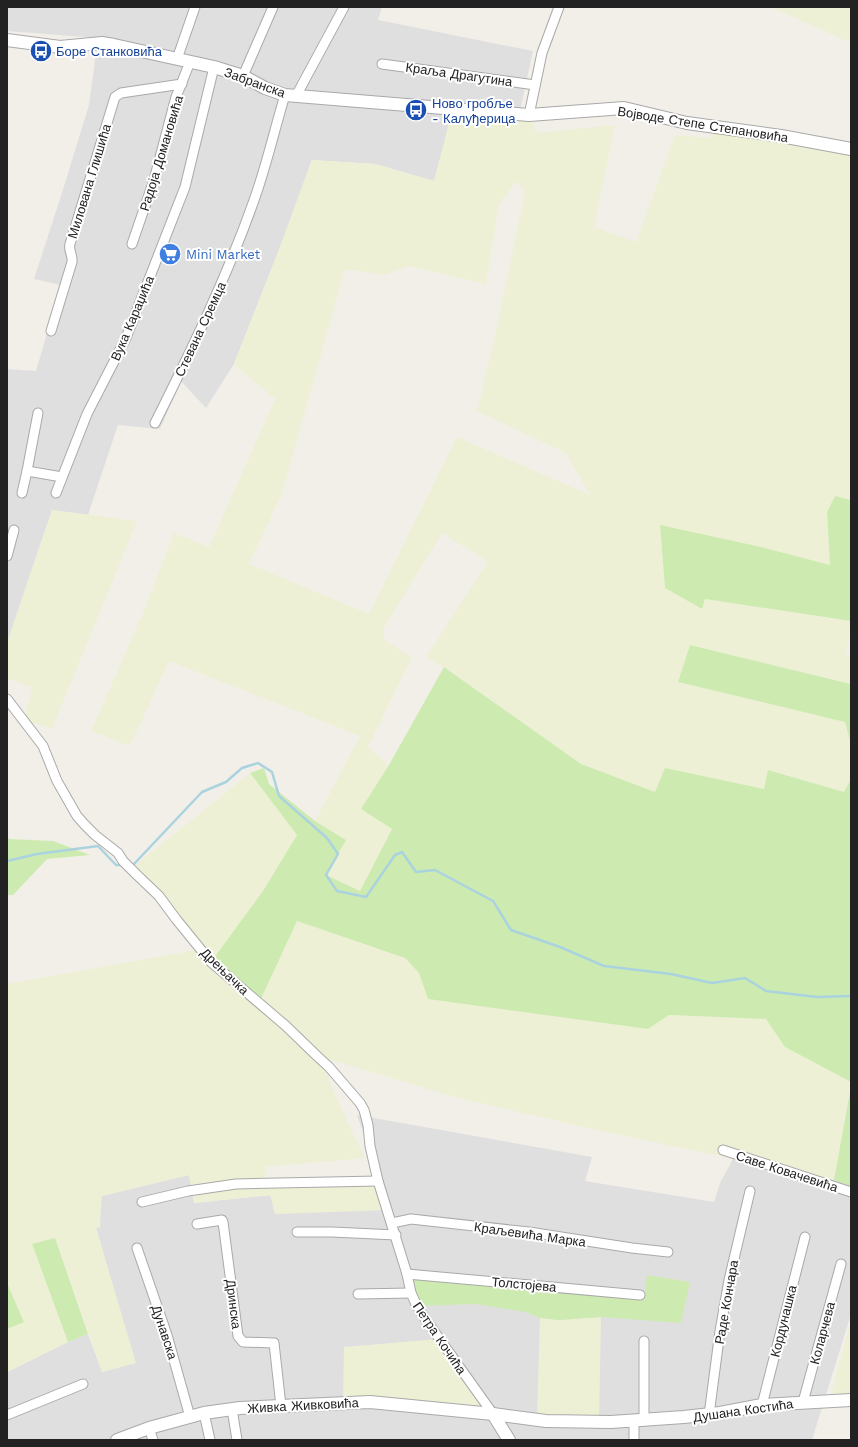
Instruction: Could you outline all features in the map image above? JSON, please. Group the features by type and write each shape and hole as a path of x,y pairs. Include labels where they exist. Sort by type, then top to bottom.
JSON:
{"street":[{"path":"177,59 195,7"},
{"path":"243,76 273,7"},
{"name":"Стевана Сремца","path":"155,423 194,344 234,254 254,202 290,95 344,7"},
{"path":"529,115 547,39 559,7"},
{"name":"Забранска","path":"7,40 60,47 108,44 214,67 243,76 265,88 290,95 529,115"},
{"name":"Радоја Домановића","path":"132,244 154,180 173,110 190,62"},
{"name":"Краља Драгутина","path":"382,64 535,85"},
{"name":"Вука Караџића","path":"56,493 87,414 126,338 185,187 214,67"},
{"name":"Милована Глишића","path":"51,331 72,262 69,248 70,244 115,97 121,93 182,84"},
{"name":"Војводе Степе Степановића","path":"529,115 624,108 687,123 774,135 851,148"},
{"path":"22,493 38,413"},
{"path":"27,471 62,477"},
{"path":"7,556 14,530"},
{"name":"Дрењачка","path":"7,699 43,746 57,780 77,816 95,835 118,853 126,865 159,896 211,962 286,1026 329,1067"},
{"name":"Петра Кочића","path":"329,1067 356,1097 364,1110 378,1181 396,1235 411,1293 417,1306 493,1414 509,1440"},
{"name":"Саве Ковачевића","path":"723,1150 851,1192"},
{"path":"142,1202 188,1191 236,1184 378,1181"},
{"name":"Раде Кончара","path":"709,1415 720,1331 729,1280 750,1191"},
{"name":"Краљевића Марка","path":"392,1224 411,1219 529,1232 668,1252"},
{"name":"Дринска","path":"197,1224 222,1220 223,1222 238,1336 243,1342 274,1343 281,1406"},
{"path":"297,1232 396,1235"},
{"name":"Кордунашка","path":"762,1405 806,1237"},
{"name":"Дунавска","path":"137,1248 167,1335 190,1417"},
{"name":"Коларчева","path":"803,1402 841,1264"},
{"name":"Толстојева","path":"407,1274 640,1295"},
{"path":"358,1294 411,1293"},
{"path":"634,1440 639,1421 644,1341"},
{"path":"7,1415 83,1384"},
{"name":"Душана Костића","path":"493,1414 546,1421 639,1421 709,1415 762,1405 851,1400"},
{"name":"Живка Живковића","path":"117,1440 149,1428 204,1413 232,1409 370,1402 493,1414"},
{"path":"232,1409 237,1440"},
{"path":"204,1413 210,1440"},
{"path":"149,1428 153,1440"}],"shaded area":[{"path":"7,7 382,7 378,20 533,51 519,115 450,121 434,181 375,164 312,160 234,364 206,408 181,381 160,429 118,425 88,515 52,510 7,643 7,369 36,371 61,285 34,279 89,105 98,38 7,31"},
{"path":"357,1115 592,1157 585,1181 714,1202 720,1183 733,1159 834,1180 851,1187 851,1314 812,1440 7,1440 7,1372 68,1342 88,1334 102,1372 135,1363 96,1228 100,1227 101,1196 189,1175 194,1203 271,1195 386,1210 374,1164"}],"green space":[{"path":"771,7 851,7 851,43"},
{"path":"453,108 529,115 537,133 615,125 594,227 636,242 675,135 708,138 717,128 851,149 851,500 835,496 827,512 830,565 761,547 660,526 665,588 702,609 705,599 851,621 846,655 851,657 851,684 690,645 678,682 846,722 851,744 851,779 845,792 769,770 764,790 655,792 581,764 452,672 426,657 488,562 442,533 384,628 384,640 412,657 368,747 389,765 361,809 392,828 360,891 326,875 346,840 315,821 360,736 169,661 130,746 91,731 143,613 174,533 209,547 275,399 234,364 312,160 375,164 434,181","holes":["517,181 525,192 493,345 477,411 566,453 590,495 457,437 369,614 249,564 282,493 345,269 384,275 408,266 486,284 499,204"]},
{"path":"835,496 851,500 851,621 705,599 702,609 665,588 660,525 761,547 830,565 827,512"},
{"path":"52,510 137,521 52,729 24,720 32,687 7,679 7,643"},
{"path":"690,645 851,684 851,744 845,722 678,682"},
{"path":"444,667 581,764 655,792 665,768 764,789 768,770 844,792 851,779 851,1082 785,1047 766,1019 669,1015 648,1029 428,999 419,973 405,958 297,921 259,1003 211,962 263,891 297,835 250,773 264,768 269,784 315,821 346,840 326,875 360,891 392,829 361,809 389,765"},
{"path":"250,773 297,835 263,891 259,1003 297,921 405,958 419,973 429,999 648,1029 669,1015 766,1019 785,1047 851,1082 834,1180 587,1128 455,1097 321,1057 333,1091 365,1158 266,1167 264,1183 378,1181 387,1210 275,1214 270,1195 194,1203 189,1175 102,1196 99,1227 96,1228 136,1363 102,1372 55,1238 32,1244 68,1342 7,1372 7,1329 24,1321 7,1283 7,984 201,949 133,867"},
{"path":"7,836 9,839 53,841 90,855 47,859 13,895 7,895"},
{"path":"851,1086 851,1187 834,1180"},
{"path":"55,1238 88,1334 68,1342 32,1244"},
{"path":"407,1274 644,1298 647,1275 690,1282 681,1323 601,1317 559,1320 540,1318 526,1312 475,1304 417,1306"},
{"path":"7,1283 24,1322 7,1329"},
{"path":"601,1317 599,1422 537,1420 540,1318 559,1320"},
{"path":"851,1320 851,1400 829,1401"},
{"path":"439,1339 493,1414 343,1403 344,1347"}],"waterway":[{"path":"130,865 134,864 202,792 226,782 242,768 258,763 272,772 279,796 327,838 338,854 326,875 337,891 366,897 395,855 402,852 416,872 435,870 493,901 511,930 560,947 604,966 671,974 712,983 745,978 766,991 817,997 851,996"},
{"path":"7,861 37,854 98,846 116,865 123,865"}],"place":[{"name":"Боре Станковића","path":"41,51"},
{"name":"Ново гробље - Калуђерица","path":"416,110"},
{"name":"Mini Market","path":"170,254"}]}
